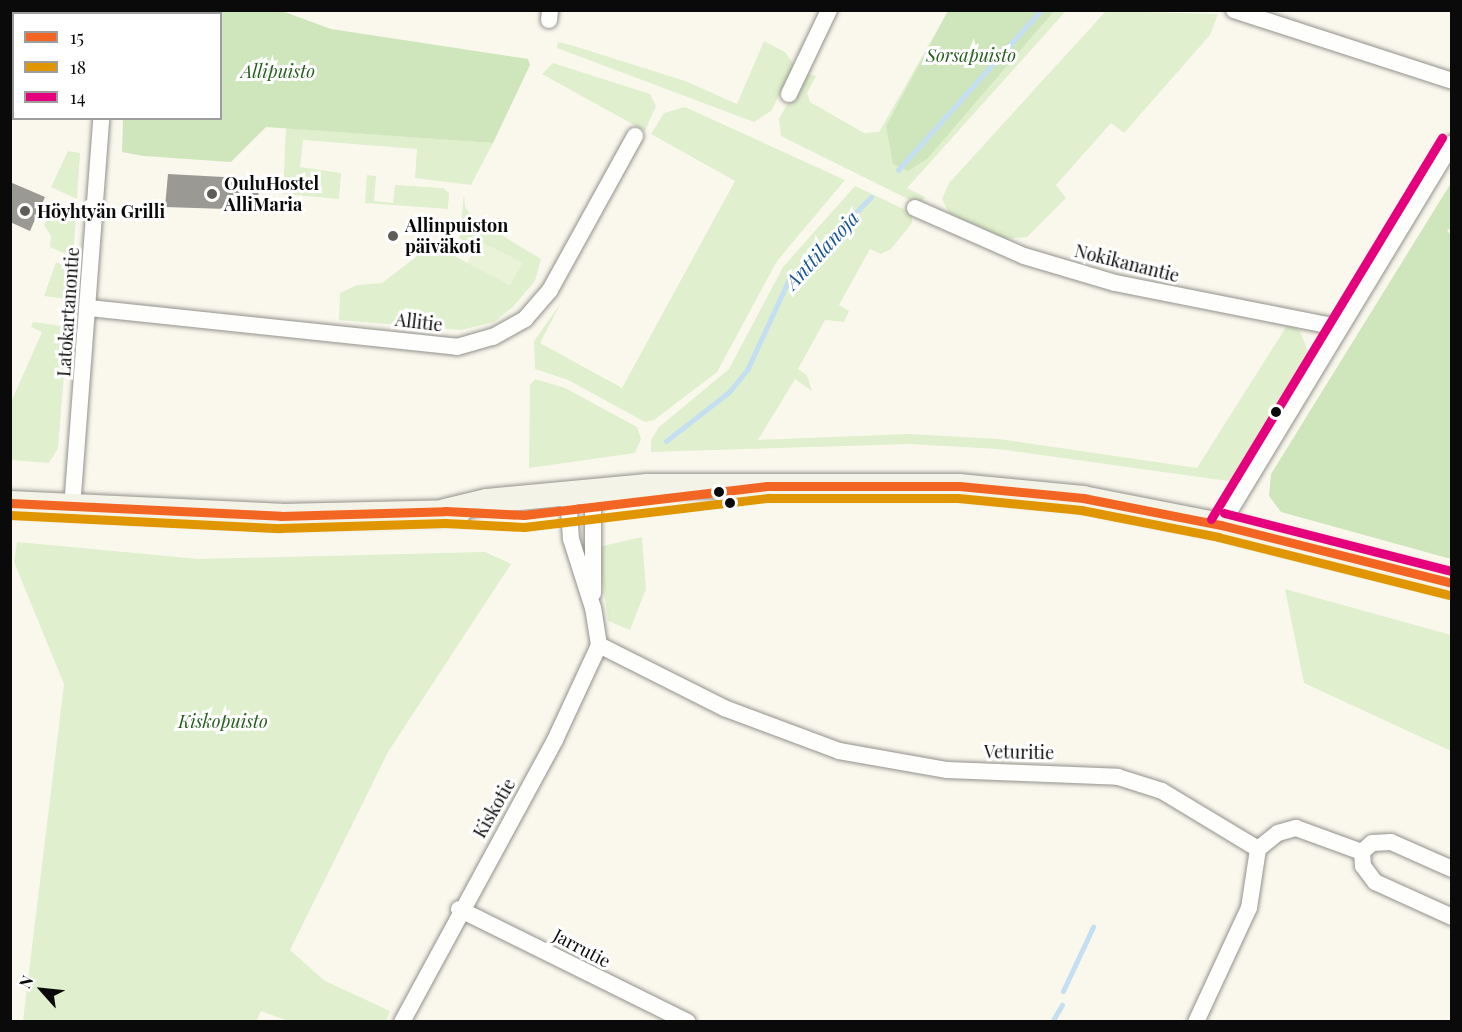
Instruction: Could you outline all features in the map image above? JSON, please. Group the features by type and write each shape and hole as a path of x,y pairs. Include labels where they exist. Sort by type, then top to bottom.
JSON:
{"street":[{"path":"789,94 829,10"},
{"path":"1234,10 1265,15 1452,81"},
{"name":"Latokartanontie","path":"72,508 89,308 101,120"},
{"name":"Allitie","path":"89,308 457,347 493,337 525,319 549,290 635,136"},
{"path":"1221,525 1338,327 1452,144"},
{"name":"Nokikanantie","path":"915,208 1024,256 1115,283 1338,327"},
{"path":"10,503 72,508 281,516 445,511 524,514 568,503 714,490 861,483 959,486 1083,498 1221,525 1452,583"},
{"path":"593,500 593,608"},
{"path":"568,503 571,539 593,608 599,645"},
{"name":"Veturitie","path":"599,645 724,708 839,751 947,770 1118,777 1162,791 1258,849"},
{"name":"Kiskotie","path":"402,1022 459,909 555,740 599,645"},
{"path":"1196,1022 1249,908 1258,849 1278,833 1296,828 1362,852"},
{"path":"1362,852 1372,843 1391,842 1452,869"},
{"path":"1362,852 1363,866 1375,882 1452,916"},
{"name":"Jarrutie","path":"459,909 688,1022"}],"green space":[{"name":"Allipuisto","path":"128,11 282,11 331,29 528,59 530,65 493,143 266,127 231,162 143,156 122,152 123,120 222,120 222,12"},
{"name":"Sorsapuisto","path":"948,11 1066,11 907,188 925,197 922,201 912,201 781,136 779,119 803,75 809,74 816,76 807,93 810,102 864,133 879,132"},
{"name":"Sorsapuisto","path":"948,11 1054,11 927,159 908,171 893,164 886,126"},
{"path":"1106,11 1218,14 1210,35 1124,133 1111,123 1056,185 1066,198 1027,237 1006,239 949,213 942,199 949,183"},
{"path":"764,41 785,52 795,66 771,111 754,122 557,48 558,42 574,46 685,81 737,104"},
{"path":"553,63 650,94 656,106 645,131 542,74"},
{"path":"685,107 845,180 777,261 717,372 654,420 645,422 568,380 535,369 534,341 561,303 540,343 622,388 735,181 651,134 664,113"},
{"path":"286,128 493,143 471,185 415,178 417,149 303,140 300,167 341,173 339,199 283,194"},
{"path":"68,151 80,153 77,199 51,187"},
{"path":"367,175 376,176 374,201 393,203 395,185 443,188 449,193 448,209 365,203"},
{"path":"1451,183 1451,229 1447,230 1452,237 1451,559 1281,512 1269,496 1271,474"},
{"path":"855,186 912,213 912,223 891,249 881,254 870,249 839,305 849,311 844,322 825,320 798,369 807,375 812,391 795,379 758,440 909,434 999,439 1197,468 1288,324 1300,331 1309,354 1235,482 998,449 909,444 651,452 651,440 659,427 729,369 783,267"},
{"path":"464,193 465,207 472,217 541,259 535,281 513,307 494,322 461,330 339,320 340,293 357,285 382,283 425,250 445,251 510,285 522,263 479,241 472,254 459,246"},
{"path":"53,205 76,217 73,257 50,247 51,236 44,225"},
{"path":"479,241 522,263 510,285 467,263"},
{"path":"56,262 72,270 67,299 44,296"},
{"path":"33,322 68,327 58,448 49,463 11,460 11,402 42,332 31,327"},
{"path":"535,379 565,388 637,427 641,439 635,453 529,468 530,385"},
{"path":"642,537 646,589 630,630 608,621 598,547"},
{"name":"Kiskopuisto","path":"17,542 199,559 485,552 511,564 388,752 290,950 325,981 390,1011 386,1021 288,1021 261,1011 256,1022 23,1021 64,684 14,562"},
{"path":"1285,589 1451,635 1451,751 1304,683"}],"building":[{"name":"OuluHostel AlliMaria","path":"168,174 260,179 257,210 165,207"},
{"name":"Höyhtyän Grilli","path":"10,182 45,197 30,231 10,222"}],"waterway":[{"name":"Anttilanoja","path":"898,170 1041,10"},
{"name":"Anttilanoja","path":"666,441 729,392 747,370 789,279 871,197"},
{"path":"1063,991 1093,927"},
{"path":"1052,1022 1062,1005"}],"transit line":[{"name":"14","path":"1211,519 1442,138"},
{"name":"15","path":"10,503 281,516 445,511 524,515 767,486 959,486 1083,498 1221,525 1452,583"},
{"name":"18","path":"10,515 280,528 445,523 524,527 768,498 958,498 1081,510 1218,537 1449,595"},
{"name":"14","path":"1224,513 1452,571"}],"place":[{"name":"OuluHostel AlliMaria","path":"212,194"},
{"name":"Höyhtyän Grilli","path":"25,211"},
{"name":"Allinpuiston päiväkoti","path":"393,236"}]}
